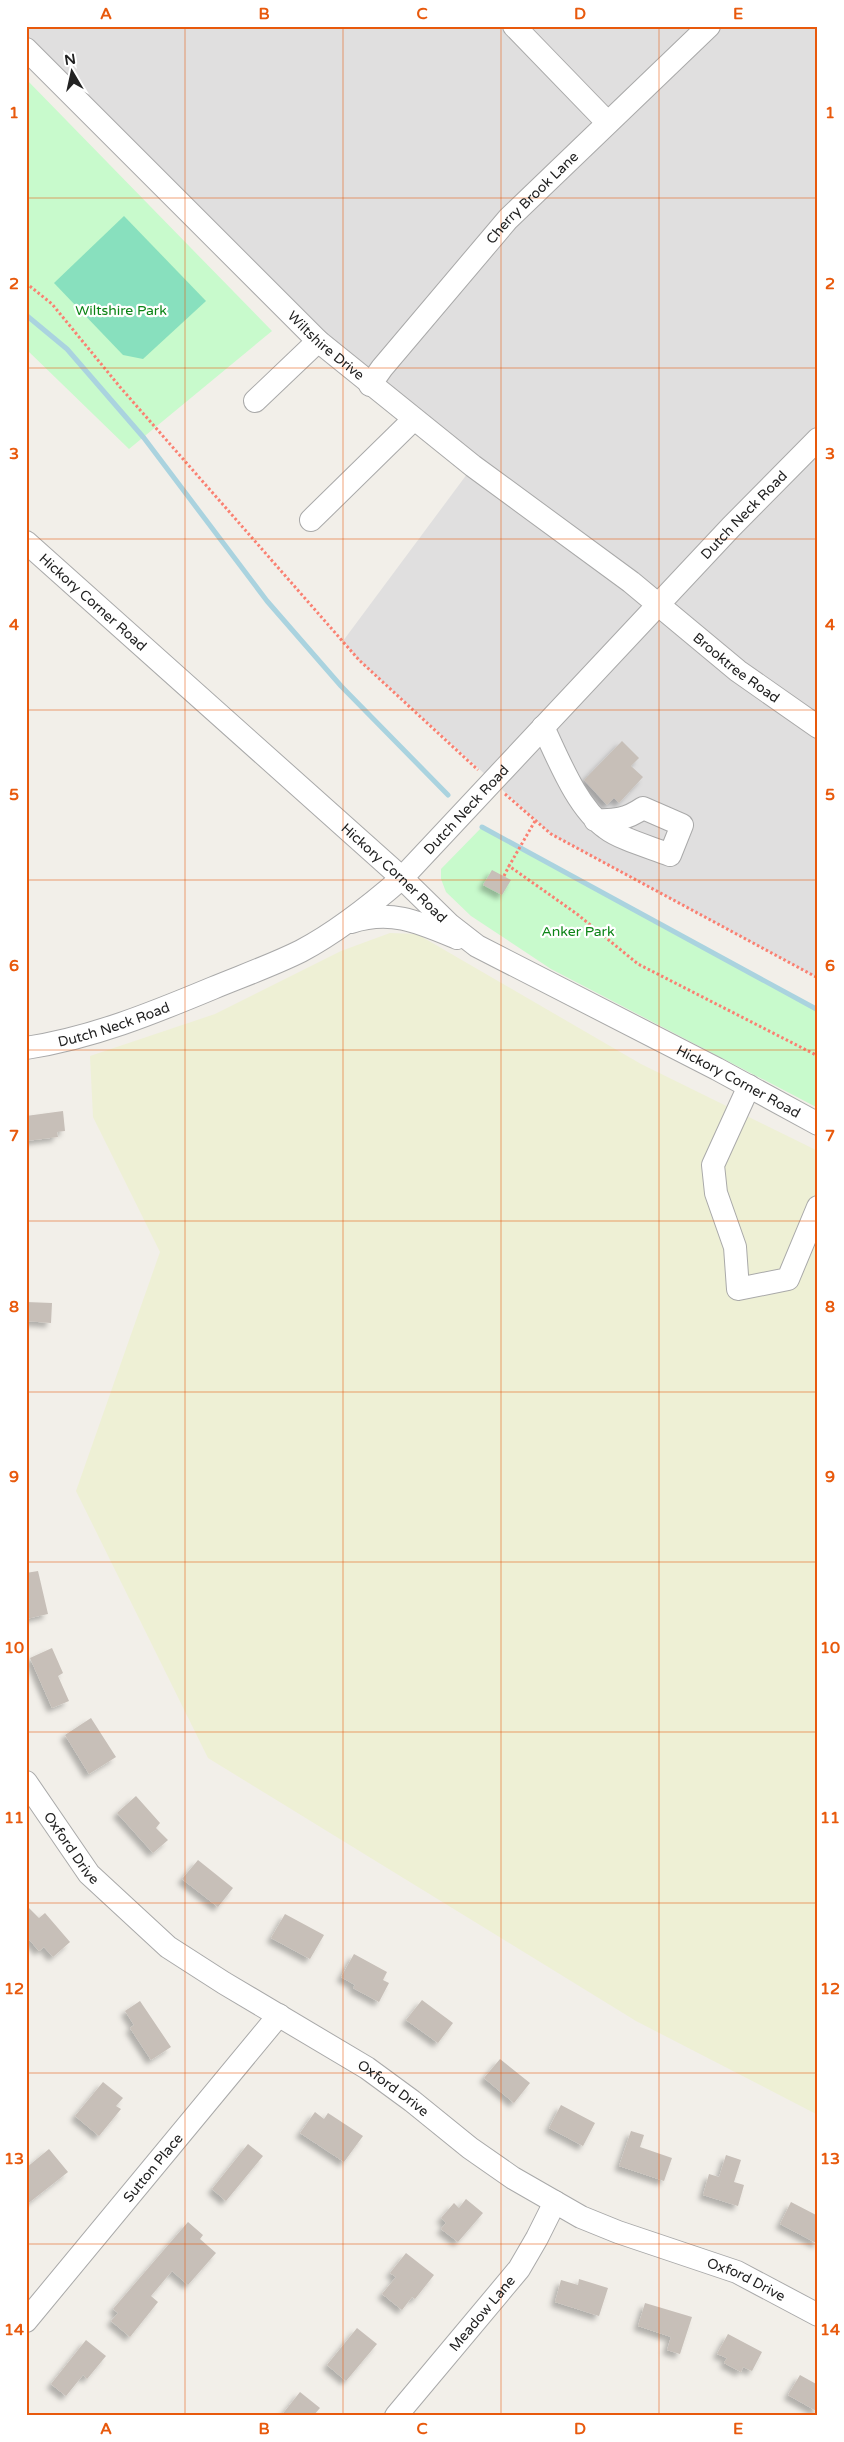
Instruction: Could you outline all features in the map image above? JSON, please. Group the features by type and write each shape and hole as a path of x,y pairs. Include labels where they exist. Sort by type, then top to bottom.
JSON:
{"street":[{"path":"514,26 607,122"},
{"name":"Cherry Brook Lane","path":"370,385 382,368 508,219 709,26"},
{"name":"Wiltshire Drive","path":"26,49 318,341 414,420 658,604"},
{"path":"255,401 318,341"},
{"path":"311,520 404,432 414,420"},
{"name":"Dutch Neck Road","path":"26,1048 107,1028 174,1004 301,951 345,923 402,878 730,527 818,439"},
{"name":"Hickory Corner Road","path":"26,542 402,878 450,925 478,946 818,1124"},
{"name":"Brooktree Road","path":"658,604 738,671 818,726"},
{"path":"543,727 567,777 595,820"},
{"path":"345,923 364,918 388,916 404,918 478,946"},
{"path":"748,1086 713,1165 716,1193 735,1247 738,1289 788,1278 818,1207"},
{"name":"Oxford Drive","path":"26,1782 90,1874 168,1947 224,1983 367,2068 412,2101 470,2148 513,2178 581,2217 618,2232 736,2272 818,2315"},
{"name":"Sutton Place","path":"30,2309 279,2015"},
{"name":"Meadow Lane","path":"396,2416 519,2269 538,2238 555,2202"}],"path":[{"path":"26,283 52,304 120,387 359,660 535,821 551,834 818,978"},
{"path":"504,876 535,821"},
{"path":"509,866 578,914 638,964 818,1056"}],"shaded area":[{"path":"26,26 818,26 818,978 551,834 359,660 343,641 473,466 413,420 26,51"}],"green space":[{"name":"Wiltshire Park","path":"26,79 272,331 129,449 26,349"},
{"path":"124,216 206,301 143,359 123,355 54,283"},
{"name":"Anker Park","path":"482,827 601,890 662,927 716,953 818,1010 818,1108 551,969 471,916 446,892 441,879 441,869"},
{"path":"390,933 417,934 641,1064 818,1151 818,2115 636,2021 208,1758 76,1491 160,1252 93,1117 90,1056 215,1014 341,951"}],"building":[{"path":"622,741 639,758 631,766 643,777 619,803 614,798 607,805 584,780"},
{"path":"492,870 511,880 502,895 483,885"},
{"path":"63,1111 65,1131 57,1132 58,1137 26,1141 26,1116"},
{"path":"26,1302 52,1303 51,1323 26,1321"},
{"path":"38,1571 48,1614 26,1619 26,1573"},
{"path":"52,1648 63,1673 58,1676 69,1701 52,1708 30,1658"},
{"path":"91,1718 116,1757 89,1774 65,1735"},
{"path":"136,1796 160,1823 156,1828 168,1840 153,1853 117,1813"},
{"path":"198,1860 233,1888 218,1907 182,1879"},
{"path":"26,1905 39,1918 45,1913 70,1942 53,1957 44,1947 39,1951 26,1936"},
{"path":"285,1914 324,1935 310,1959 271,1938"},
{"path":"354,1954 387,1972 383,1980 389,1983 379,2002 353,1988 355,1985 341,1977"},
{"path":"422,2000 453,2023 438,2043 406,2020"},
{"path":"140,2001 171,2047 151,2060 130,2028 134,2025 125,2011"},
{"path":"500,2059 530,2083 514,2103 484,2078"},
{"path":"103,2082 123,2098 116,2106 121,2109 99,2136 75,2116"},
{"path":"561,2105 595,2123 583,2146 549,2128"},
{"path":"315,2112 324,2119 328,2113 363,2136 344,2162 300,2133"},
{"path":"631,2131 644,2135 640,2147 672,2158 664,2181 619,2166"},
{"path":"248,2144 263,2156 226,2201 212,2189"},
{"path":"49,2149 68,2172 26,2205 26,2168"},
{"path":"726,2155 741,2160 734,2182 744,2185 738,2206 703,2195 709,2174 719,2177"},
{"path":"466,2199 483,2213 458,2242 441,2229 446,2223 441,2218 454,2203 459,2208"},
{"path":"791,2202 818,2216 818,2244 780,2224"},
{"path":"188,2222 203,2235 200,2239 216,2253 188,2285 172,2271 151,2296 158,2302 130,2337 111,2321 118,2313 113,2309"},
{"path":"406,2253 434,2275 415,2299 412,2297 402,2310 382,2294 396,2277 390,2273"},
{"path":"579,2279 608,2288 599,2316 555,2302 561,2280 578,2285"},
{"path":"645,2303 692,2317 680,2354 667,2350 671,2337 638,2326"},
{"path":"357,2328 377,2344 346,2381 327,2365"},
{"path":"728,2334 762,2352 752,2371 743,2367 741,2372 724,2363 727,2358 717,2354"},
{"path":"86,2340 106,2356 87,2379 83,2375 66,2396 51,2384"},
{"path":"800,2375 818,2385 818,2412 788,2395"},
{"path":"300,2392 320,2408 313,2416 281,2416"}],"waterway":[{"path":"26,315 67,349 144,438 267,601 341,686 448,795"},
{"path":"482,827 818,1010"}]}
